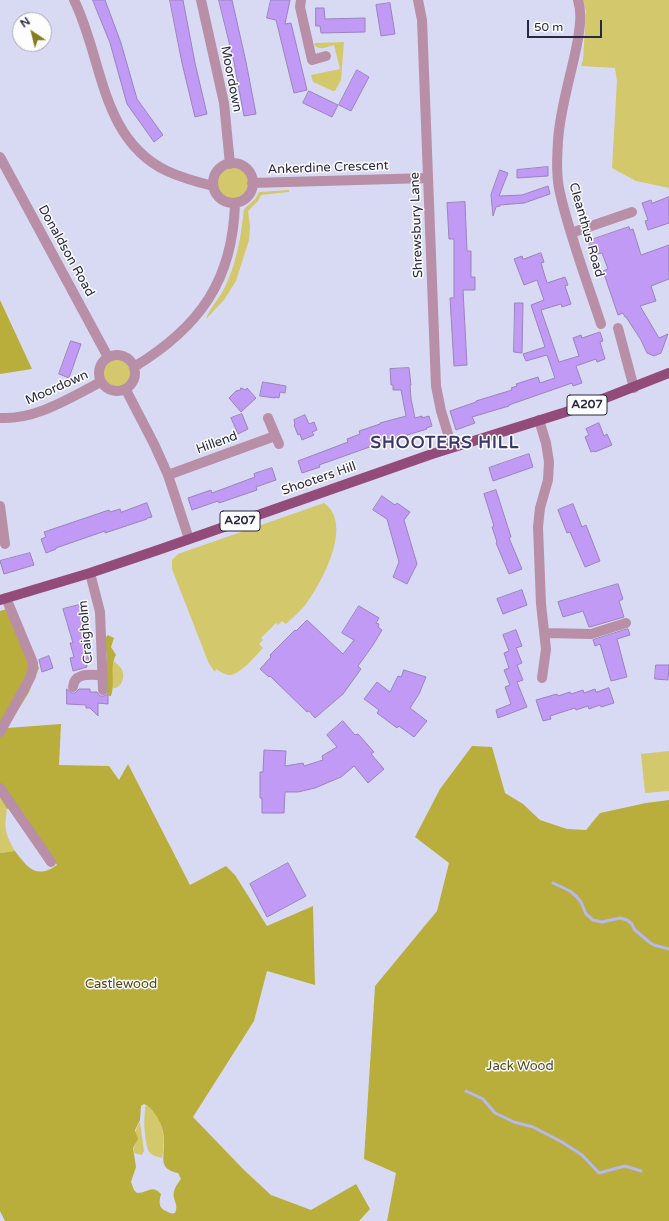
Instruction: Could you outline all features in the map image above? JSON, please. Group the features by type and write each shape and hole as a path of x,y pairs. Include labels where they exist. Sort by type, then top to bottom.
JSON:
{"main road":[{"name":"Shooters Hill","path":"3,599 90,573 452,448 634,388 669,374"}],"street":[{"path":"74,0 87,33 110,108 120,128 132,144 148,159 166,171 187,180 213,186"},
{"name":"Moordown","path":"201,0 224,103 230,164"},
{"path":"301,0 300,7 312,60 326,56"},
{"name":"Shrewsbury Lane","path":"418,0 422,20 436,386 441,411 452,448"},
{"name":"Cleanthus Road","path":"578,0 581,10 579,33 561,117 558,139 560,192 571,233 601,324"},
{"name":"Donaldson Road","path":"0,158 108,357"},
{"path":"230,164 241,165 246,168 249,172 252,183 249,194 245,198 235,203 229,203 218,197 213,186 215,174 224,165 230,164"},
{"name":"Ankerdine Crescent","path":"252,183 428,178"},
{"path":"134,367 156,354 176,337 191,322 206,303 219,281 226,262 233,235 235,203"},
{"path":"571,233 632,212"},
{"path":"618,328 634,388"},
{"path":"108,357 114,355 126,357 134,367 134,382 126,390 168,475 189,539"},
{"name":"Moordown","path":"108,357 99,368 101,382 109,390 121,392 126,390"},
{"name":"Moordown","path":"0,418 11,419 30,415 46,409 101,382"},
{"name":"Hillend","path":"168,475 277,440 268,418"},
{"path":"539,420 546,443 549,462 548,480 540,508 538,527 542,604 546,633 546,649 542,678"},
{"path":"0,506 5,544"},
{"name":"Craigholm","path":"90,573 100,612 102,690"},
{"path":"0,732 31,676 33,663 3,599"},
{"path":"546,633 591,634 626,623"},
{"path":"72,687 78,676 102,675"},
{"path":"0,788 51,862"}],"shaded area":[{"path":"583,0 669,0 669,188 636,181 612,168 617,81 615,68 581,66 583,60 586,11"},
{"path":"344,42 341,80 335,91 313,82 311,75 340,69 334,45 319,48 314,45 315,43"},
{"path":"233,167 239,168 246,174 249,183 248,189 242,196 233,199 227,198 220,192 217,183 218,177 224,170"},
{"path":"289,190 289,192 261,195 258,201 248,211 250,226 249,240 236,281 224,300 206,319 223,291 233,268 240,239 244,209 255,199 259,192"},
{"path":"117,359 127,364 132,374 127,384 117,389 107,384 102,374 107,364"},
{"path":"324,503 332,512 336,525 336,538 327,568 313,594 304,607 286,624 282,621 278,625 276,623 261,638 263,640 259,644 263,648 242,669 228,675 216,669 215,672 209,664 172,569 172,560 178,554"},
{"path":"114,661 121,668 123,674 121,684 116,688 113,688 112,678"},
{"path":"669,751 669,791 645,793 641,754"},
{"path":"0,798 7,809 6,831 15,851 0,853"},
{"path":"146,1105 157,1115 160,1122 164,1144 162,1158 151,1154 146,1144"},
{"path":"140,1122 144,1151 142,1155 134,1153 136,1129"}],"green space":[{"path":"0,300 32,369 0,374"},
{"name":"Castlewood","path":"13,607 39,668 29,692 7,728 61,724 59,765 109,766 119,780 128,764 190,885 226,866 235,875 267,926 313,906 315,985 267,971 254,1021 193,1117 244,1170 271,1195 311,1210 356,1184 370,1209 359,1221 5,1221 0,1211 0,853 15,851 33,870 43,871 57,865 14,805 7,809 0,798 0,611","holes":["144,1104 155,1114 162,1127 164,1137 163,1157 165,1165 171,1171 178,1173 181,1179 176,1185 174,1191 176,1205 175,1213 170,1213 163,1210 160,1206 161,1194 158,1191 152,1189 137,1193 131,1182 136,1167 133,1148 138,1139 135,1130 140,1120 141,1106"]},
{"path":"108,635 114,638 111,647 116,655 113,665 113,686 111,696 107,693 105,638"},
{"name":"Jack Wood","path":"472,746 492,747 505,793 523,804 540,820 567,829 586,830 600,813 646,803 669,800 669,1221 387,1221 396,1173 364,1159 375,986 437,911 449,863 415,837 440,789"}],"building":[{"path":"93,0 105,0 121,43 137,99 163,135 154,142 127,104 110,43"},
{"path":"170,0 183,0 195,63 207,114 195,117 182,63"},
{"path":"219,0 232,0 256,114 244,116 234,62"},
{"path":"271,0 290,0 285,24 291,23 307,90 294,93 276,20 267,18"},
{"path":"390,3 395,34 381,36 376,5"},
{"path":"316,8 324,8 325,19 365,18 365,32 321,33 320,26 316,26"},
{"path":"357,70 369,77 351,111 339,105"},
{"path":"309,91 338,105 332,117 303,103"},
{"path":"548,167 548,176 517,178 517,170"},
{"path":"500,170 508,173 499,196 522,195 548,186 550,194 524,203 500,205 496,207 493,216 491,195"},
{"path":"669,197 669,223 648,230 645,221 648,220 642,203 651,200 652,203"},
{"path":"465,202 467,251 471,251 471,277 475,277 475,290 463,290 467,365 454,366 450,298 454,298 454,239 449,239 447,203"},
{"path":"629,227 630,230 633,229 641,255 669,245 669,279 651,286 656,301 640,306 659,338 668,334 661,353 654,356 647,353 641,340 623,313 618,315 603,271 608,269 602,253 593,255 588,241"},
{"path":"541,253 544,262 541,263 547,283 565,277 568,285 565,286 571,304 562,307 561,304 541,310 559,362 579,356 573,338 581,335 582,338 600,332 603,341 600,342 605,359 597,362 596,359 576,366 582,383 573,386 572,383 509,406 472,417 475,423 456,430 450,411 512,390 511,388 517,386 516,384 538,377 540,383 555,378 547,355 526,361 523,354 545,347 531,305 544,300 537,280 524,285 514,259 522,256 523,259"},
{"path":"515,303 523,303 522,353 514,352"},
{"path":"71,341 81,344 69,378 59,374"},
{"path":"409,368 411,399 415,418 429,416 432,426 426,428 427,429 378,444 319,465 320,467 302,473 298,461 348,442 347,439 360,434 359,431 380,423 406,416 401,390 393,390 393,385 391,385 390,369"},
{"path":"263,382 286,386 285,393 280,392 279,398 260,396"},
{"path":"241,388 246,390 247,388 256,398 241,412 229,398"},
{"path":"242,414 248,429 238,434 231,418"},
{"path":"305,415 309,424 314,422 317,430 312,432 314,435 302,440 294,425 294,420"},
{"path":"599,423 604,436 607,434 612,445 595,452 591,452 585,437 589,435 586,429"},
{"path":"529,454 533,467 493,481 489,468"},
{"path":"272,468 276,480 256,487 257,490 219,503 218,501 192,510 188,498 211,490 212,493 255,477 254,474"},
{"path":"496,490 511,537 509,538 522,569 509,574 496,543 497,542 492,527 494,526 484,494"},
{"path":"382,496 395,505 397,503 410,512 404,520 417,564 407,584 393,577 399,562 387,519 373,510"},
{"path":"147,503 152,517 105,533 105,531 46,553 41,539 46,537 44,532 109,510 110,512 120,509 121,512"},
{"path":"573,504 582,527 586,525 600,561 585,567 570,532 567,533 558,510"},
{"path":"30,553 34,565 4,574 0,561"},
{"path":"618,584 623,599 619,601 624,617 589,627 583,611 563,617 558,602"},
{"path":"522,590 527,605 503,614 497,599"},
{"path":"79,605 85,630 87,644 85,644 89,661 86,661 87,667 73,671 70,658 74,657 70,643 73,643 63,609"},
{"path":"359,606 379,618 376,623 379,624 378,627 382,630 358,666 361,669 343,694 315,718 270,676 269,677 260,669 271,657 270,655 307,620 343,654 354,640 342,633"},
{"path":"628,629 630,635 617,639 627,677 611,681 600,644 595,646 593,640"},
{"path":"516,630 522,646 516,648 522,663 517,665 523,680 517,682 527,707 498,718 496,710 511,704 505,687 510,685 504,670 509,668 504,653 509,651 503,635"},
{"path":"49,656 53,668 42,672 39,660"},
{"path":"656,665 669,665 668,680 655,679"},
{"path":"404,670 426,677 419,694 410,708 427,721 414,737 399,726 397,728 377,713 379,710 364,699 377,682 390,692 398,676 401,677"},
{"path":"609,688 614,703 601,707 600,705 589,709 588,706 576,710 575,708 550,716 551,719 543,721 536,700 557,694 558,696 570,692 571,694 583,690 584,693 595,689 596,692"},
{"path":"67,689 72,693 75,693 79,689 90,689 90,692 97,692 100,696 108,694 108,704 98,703 98,716 90,708 86,708 86,705 67,704"},
{"path":"343,721 355,735 358,734 374,752 371,754 384,769 368,783 354,766 341,777 315,788 298,792 285,792 284,813 262,813 262,798 260,798 260,772 263,772 264,750 286,751 285,766 303,763 304,766 323,760 322,756 337,747 327,735"},
{"path":"288,863 306,896 267,917 250,884"}],"waterway":[{"path":"553,883 570,891 576,896 581,902 586,914 593,920 602,922 620,918 627,920 632,924 634,929 649,942 669,949"},
{"path":"466,1091 483,1099 495,1113 514,1122 533,1127 562,1142 582,1155 599,1173 625,1166 641,1171"}],"district":[{"name":"SHOOTERS HILL","path":"445,444"}]}
